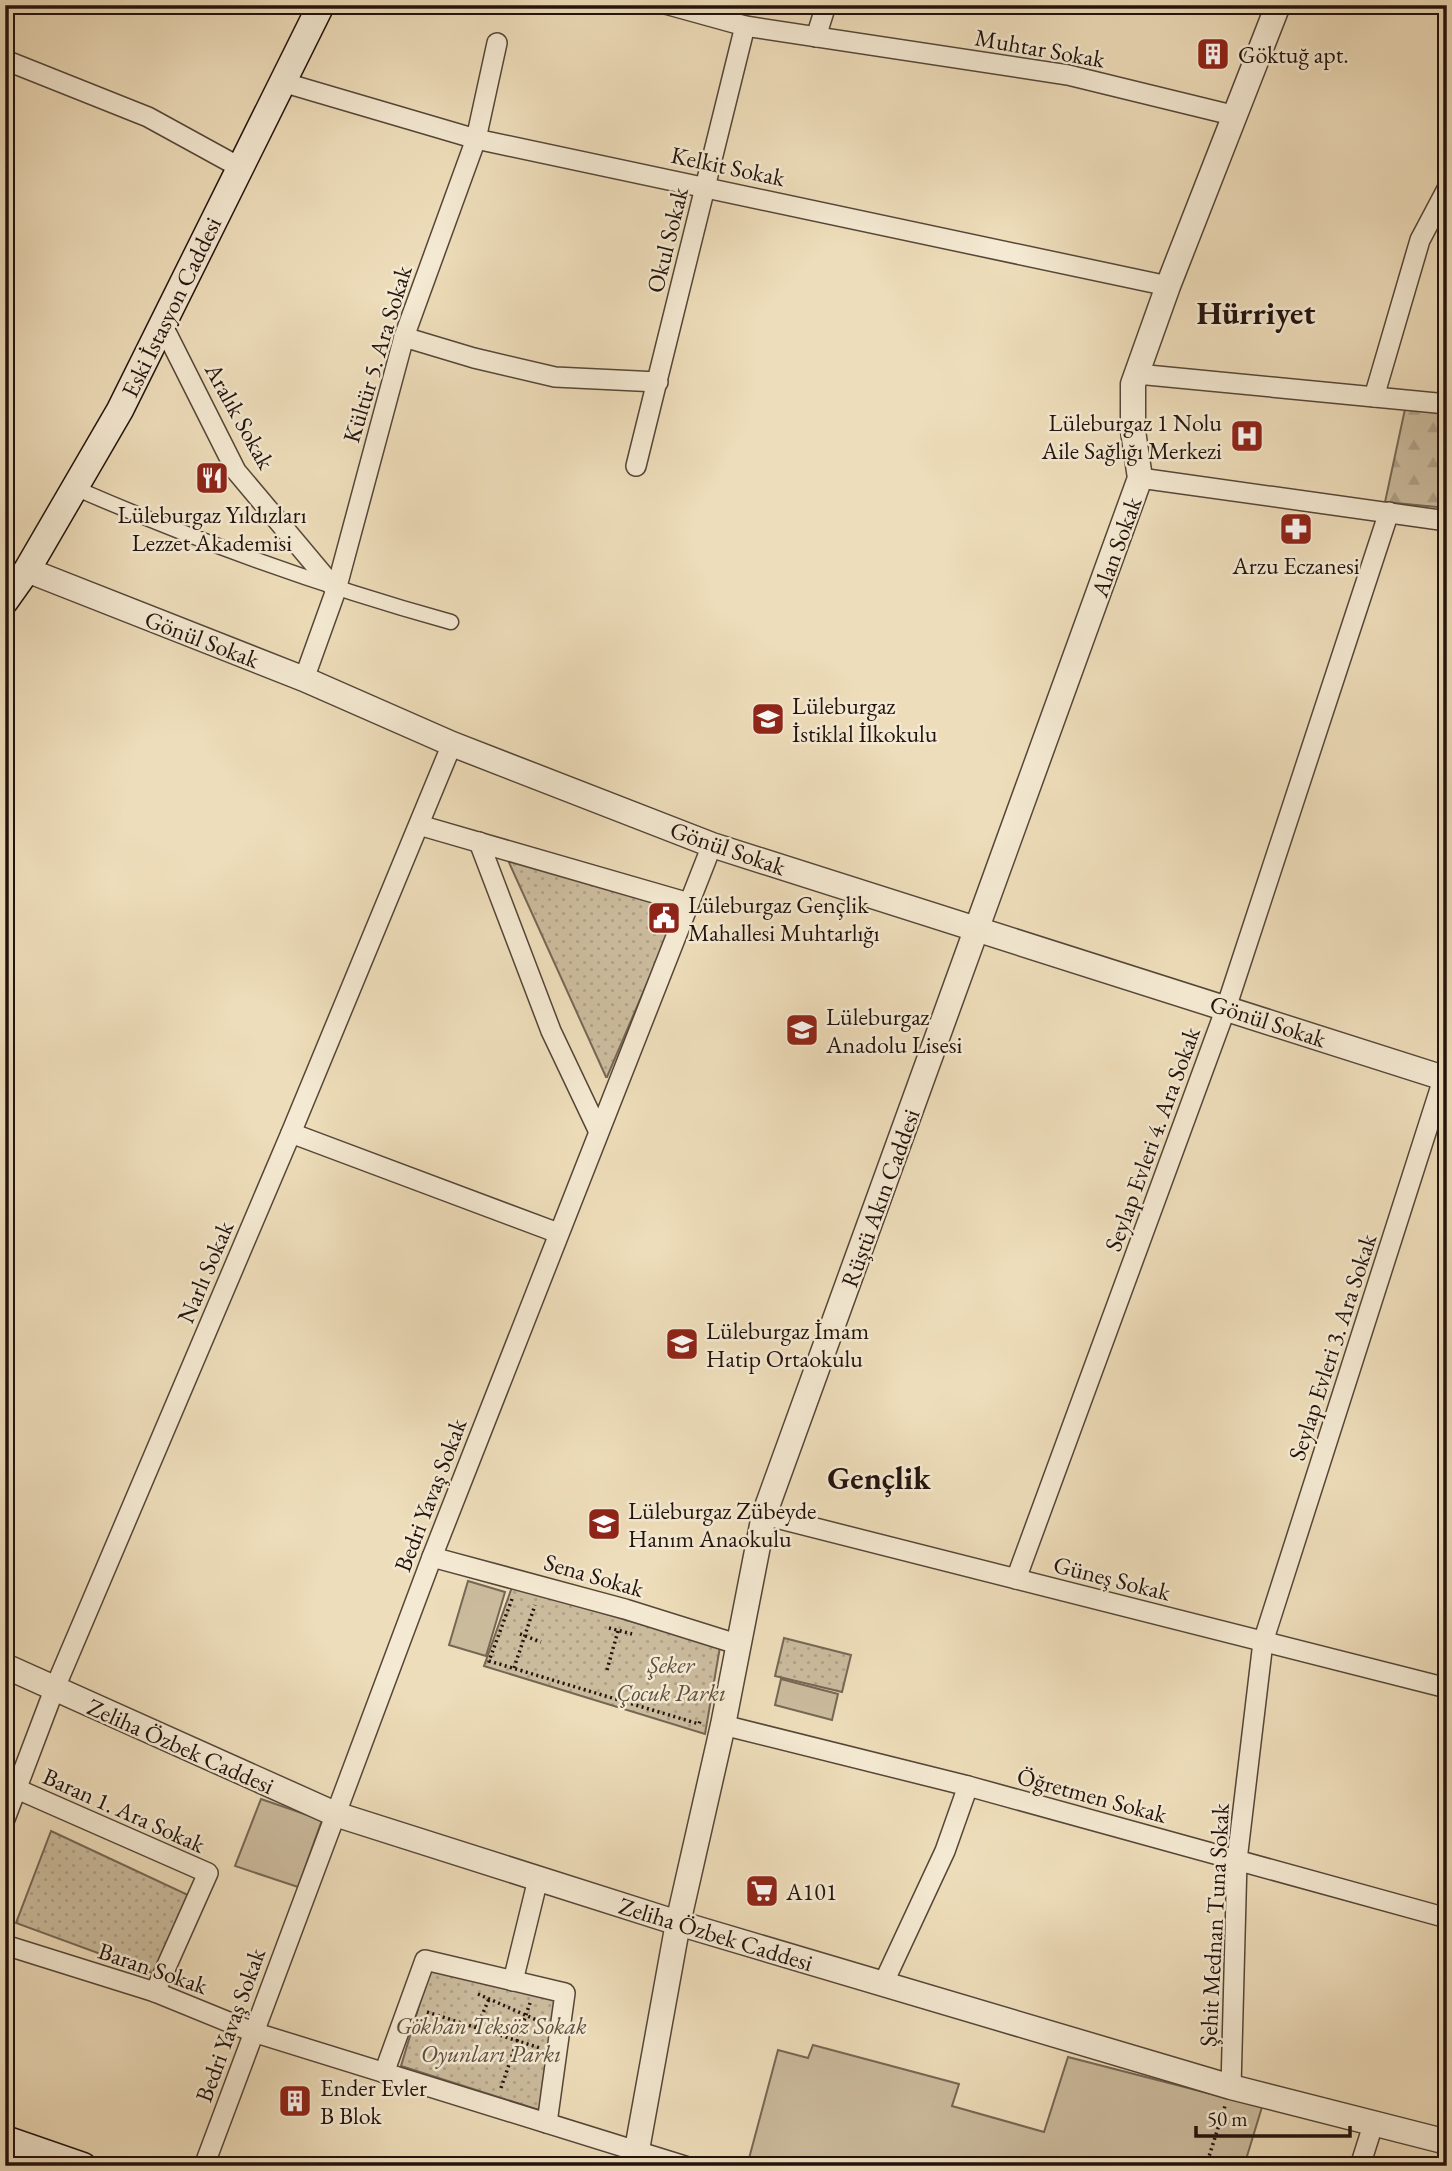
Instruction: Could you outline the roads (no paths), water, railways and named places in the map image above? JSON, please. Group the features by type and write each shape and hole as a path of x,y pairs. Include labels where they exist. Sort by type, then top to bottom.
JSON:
{"main road":[{"name":"Eski İstasyon Caddesi","path":"5,601 27,570 75,488 163,326 321,5"},
{"path":"5,2139 83,2166"}],"street":[{"name":"Muhtar Sokak","path":"670,5 745,26 1068,75 1236,116"},
{"path":"816,37 826,5"},
{"name":"Alan Sokak","path":"979,928 1140,478 1133,431 1133,384 1168,286 1278,5"},
{"name":"Okul Sokak","path":"636,466 745,26"},
{"name":"Kültür 5. Ara Sokak","path":"304,679 335,590 404,337 476,139 497,43"},
{"path":"5,60 148,117 241,168"},
{"name":"Kelkit Sokak","path":"282,82 476,139 1168,286"},
{"path":"1374,397 1420,240 1447,189"},
{"name":"Aralık Sokak","path":"163,326 236,471 335,590"},
{"path":"404,337 474,358 555,377 658,382"},
{"path":"1137,374 1447,404"},
{"path":"1140,478 1447,521"},
{"path":"75,488 158,524 335,590 451,622"},
{"name":"Seylap Evleri 4. Ara Sokak","path":"1016,1579 1226,1008 1389,512"},
{"name":"Gönül Sokak","path":"27,570 304,679 452,744 712,845 1446,1075"},
{"name":"Narlı Sokak","path":"5,1819 54,1690 291,1133 452,744"},
{"path":"419,825 689,903"},
{"path":"479,842 551,1031 598,1130"},
{"name":"Bedri Yavaş Sokak","path":"204,2166 432,1557 712,845"},
{"name":"Rüştü Akın Caddesi","path":"635,2159 678,1923 740,1645 764,1515 979,928"},
{"name":"Seylap Evleri 3. Ara Sokak","path":"1263,1642 1446,1075"},
{"path":"291,1133 558,1233"},
{"name":"Güneş Sokak","path":"764,1515 1447,1688"},
{"name":"Sena Sokak","path":"432,1557 514,1577 740,1645"},
{"name":"Şehit Mednan Tuna Sokak","path":"1231,2087 1237,1860 1263,1642"},
{"name":"Zeliha Özbek Caddesi","path":"5,1666 335,1814 678,1923 1231,2087 1447,2143"},
{"name":"Öğretmen Sokak","path":"723,1724 968,1786 1447,1918"},
{"path":"883,1983 945,1851 968,1786"},
{"name":"Baran 1. Ara Sokak","path":"16,1789 208,1873 155,1992"},
{"path":"506,1979 538,1879"},
{"name":"Baran Sokak","path":"5,1945 155,1992 253,2032 547,2123 635,2159 684,2166"},
{"path":"384,2073 425,1960 565,1993 547,2123"},
{"path":"1360,2166 1373,2125"}],"place":[{"name":"Göktuğ apt.","path":"1213,54"},
{"name":"Lüleburgaz 1 Nolu Aile Sağlığı Merkezi","path":"1247,436"},
{"name":"Lüleburgaz Yıldızları Lezzet Akademisi","path":"212,478"},
{"name":"Arzu Eczanesi","path":"1296,529"},
{"name":"Lüleburgaz İstiklal İlkokulu","path":"768,719"},
{"name":"Lüleburgaz Gençlik Mahallesi Muhtarlığı","path":"664,918"},
{"name":"Lüleburgaz Anadolu Lisesi","path":"802,1030"},
{"name":"Lüleburgaz İmam Hatip Ortaokulu","path":"682,1344"},
{"name":"Lüleburgaz Zübeyde Hanım Anaokulu","path":"604,1524"},
{"name":"A101","path":"762,1891"},
{"name":"Ender Evler B Blok","path":"295,2101"}],"district":[{"name":"Hürriyet","path":"1256,313"},
{"name":"Gençlik","path":"879,1478"}],"park label":[{"name":"Şeker Çocuk Parkı","path":"671,1678"},
{"name":"Gökhan Teksöz Sokak Oyunları Parkı","path":"491,2039"}]}
